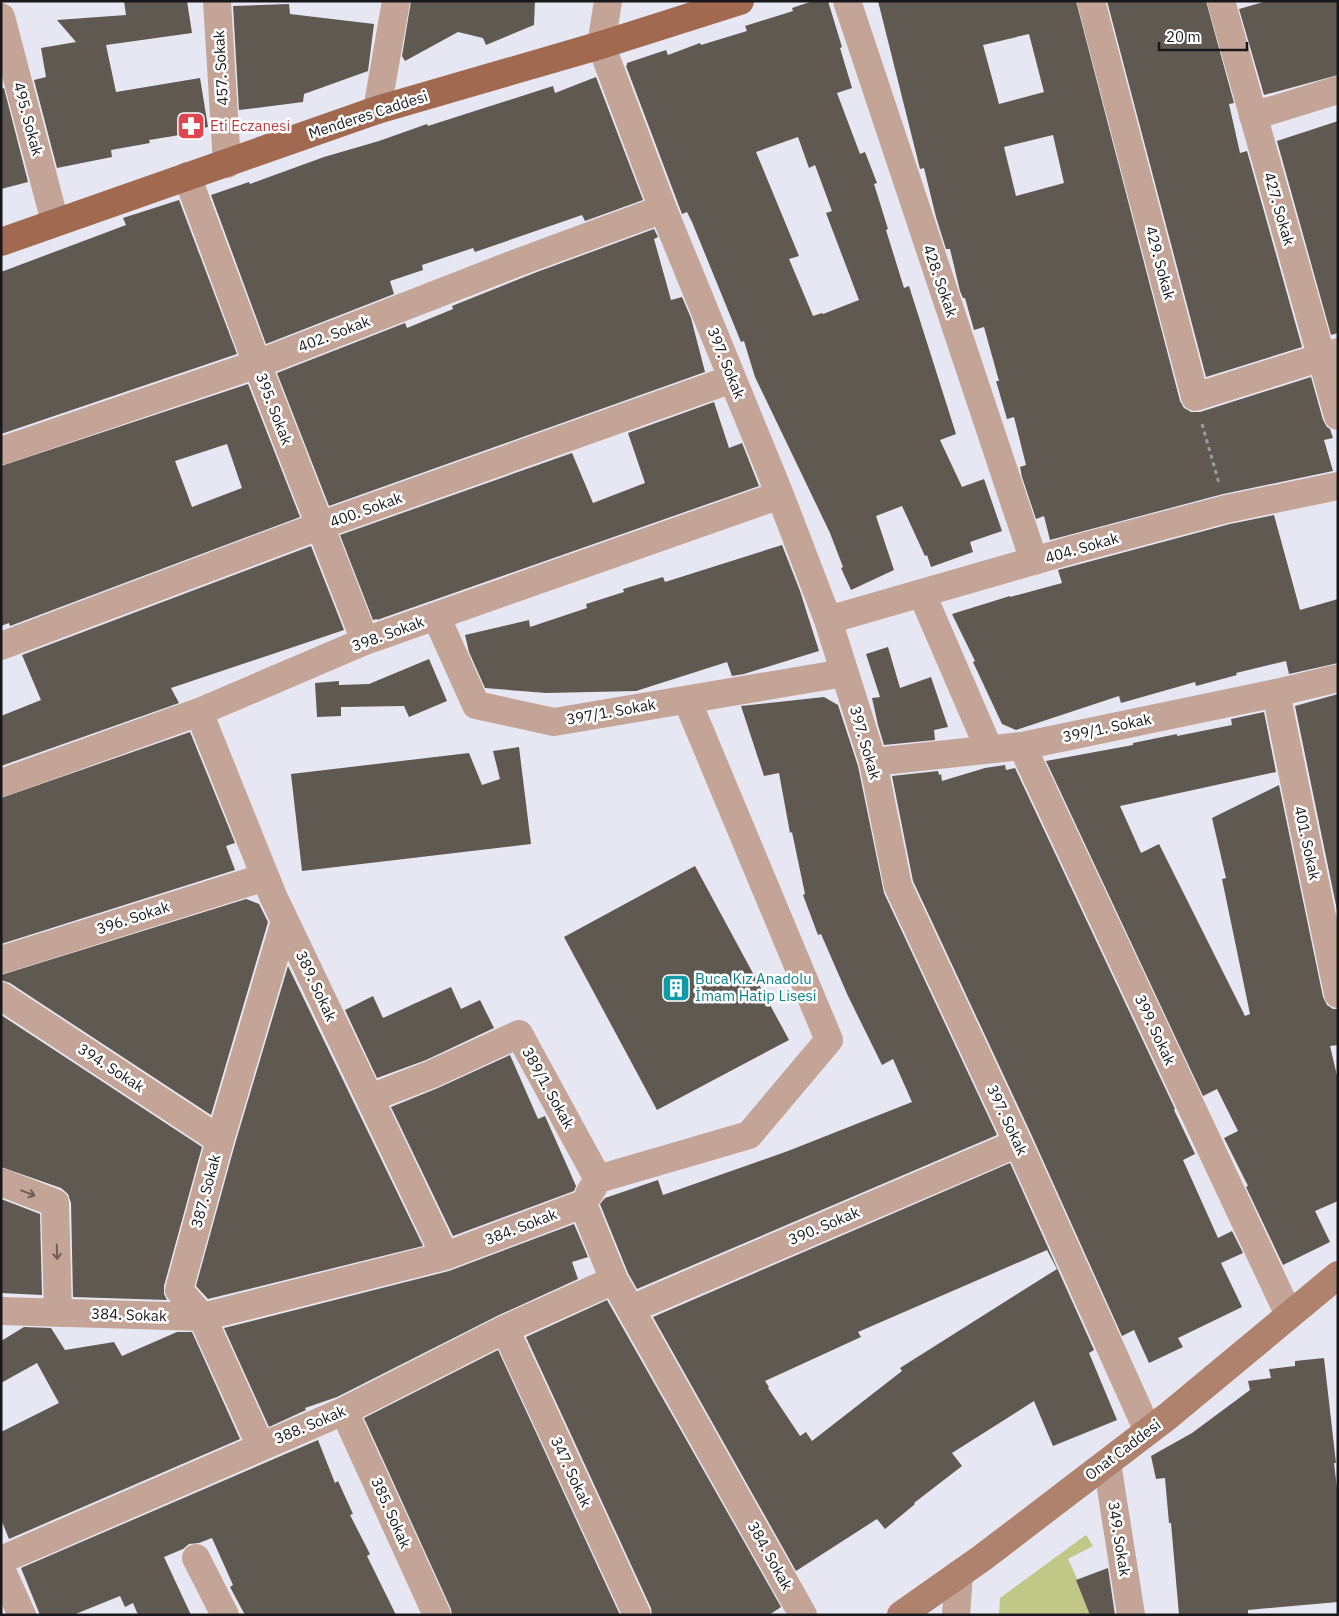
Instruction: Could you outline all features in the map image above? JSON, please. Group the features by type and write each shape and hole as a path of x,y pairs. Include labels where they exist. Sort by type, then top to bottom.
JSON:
{"main road":[{"name":"Menderes Caddesi","path":"1,242 377,110 740,1"},
{"name":"Onat Caddesi","path":"901,1615 959,1574 1148,1431 1289,1315 1336,1284"}],"street":[{"name":"457. Sokak","path":"217,1 227,164"},
{"path":"377,110 396,1"},
{"path":"601,44 608,1"},
{"name":"428. Sokak","path":"847,1 1034,561"},
{"name":"429. Sokak","path":"1091,1 1195,397"},
{"name":"427. Sokak","path":"1221,1 1253,116 1329,355 1338,416"},
{"name":"495. Sokak","path":"1,16 55,222"},
{"name":"397. Sokak","path":"601,44 663,209 780,495 828,620 873,762 898,886 1018,1143 1148,1431"},
{"path":"1253,116 1338,90"},
{"name":"395. Sokak","path":"187,176 319,526 365,641"},
{"name":"402. Sokak","path":"1,451 257,364 663,209"},
{"path":"1195,397 1329,355"},
{"name":"400. Sokak","path":"1,646 319,526 732,379"},
{"name":"404. Sokak","path":"828,620 1226,509 1338,486"},
{"name":"398. Sokak","path":"1,783 199,712 365,641 780,495"},
{"path":"922,594 989,749"},
{"name":"397/1. Sokak","path":"436,616 476,705 554,722 844,673"},
{"name":"399/1. Sokak","path":"873,762 1022,746 1276,693 1338,678"},
{"name":"401. Sokak","path":"1276,693 1338,994"},
{"path":"583,1204 598,1178 749,1135 829,1040 687,700"},
{"name":"389. Sokak","path":"199,712 265,877 445,1256"},
{"name":"399. Sokak","path":"1022,746 1289,1315"},
{"name":"396. Sokak","path":"1,960 265,877"},
{"name":"387. Sokak","path":"261,1446 202,1317 179,1290 220,1140 285,921"},
{"name":"394. Sokak","path":"1,996 220,1140"},
{"name":"389/1. Sokak","path":"370,1098 432,1074 519,1034 598,1178"},
{"name":"390. Sokak","path":"631,1309 1018,1143"},
{"path":"1,1182 56,1203 58,1313"},
{"name":"384. Sokak","path":"1,1310 202,1317 445,1256 583,1204 614,1280 803,1615"},
{"name":"388. Sokak","path":"1,1560 344,1411 505,1329 614,1280"},
{"name":"347. Sokak","path":"505,1329 637,1615"},
{"name":"385. Sokak","path":"344,1411 437,1615"},
{"name":"349. Sokak","path":"1106,1463 1132,1615"},
{"path":"196,1558 225,1615"},
{"path":"1,1569 22,1615"},
{"path":"956,1615 959,1574"}],"path":[{"path":"1195,397 1226,509"}],"green space":[{"path":"1086,1535 1093,1546 1068,1559 1094,1615 999,1615 1000,1598"}],"building":[{"path":"124,1 187,1 192,33 106,45 116,92 200,78 208,127 186,131 186,134 149,140 150,143 111,150 112,157 57,168 34,80 46,77 41,48 76,42 57,20 126,15"},
{"path":"411,1 535,1 534,25 486,45 483,38 458,32 405,61 402,56"},
{"path":"813,1 828,1 852,88 837,93 860,154 865,152 877,183 874,184 904,288 909,286 956,434 940,440 962,487 984,479 1002,531 970,542 973,552 931,567 927,555 925,556 902,506 876,516 894,570 851,590 841,568 843,567 830,533 755,377 744,341 741,342 692,222 687,212 682,214 626,66 627,63 666,50 668,55 700,43 701,45 747,31 745,26 793,11 792,8","holes":["798,137 809,168 815,165 832,211 826,213 859,300 813,316 789,259 799,256 756,152"]},
{"path":"878,1 1076,1 1180,401 1184,408 1191,412 1200,412 1311,377 1323,420 1330,429 1333,438 1324,440 1333,471 1223,494 1050,540 1044,516 1036,519 1022,477 1020,467 1026,465 1014,417 1007,419 984,327 974,330 965,298 963,298 960,291 950,249 946,249 936,217 924,168 920,169","holes":["1029,34 1044,92 999,104 983,45","1053,135 1064,183 1016,196 1004,147"]},
{"path":"1107,1 1206,1 1234,103 1229,104 1240,153 1247,151 1302,347 1206,377"},
{"path":"1267,1 1338,1 1338,75 1264,95 1239,9"},
{"path":"289,4 290,14 374,24 368,71 304,94 303,102 239,110 233,6"},
{"path":"596,77 643,200 585,221 582,215 475,252 473,248 422,265 423,270 390,281 394,294 266,344 211,195 249,182 250,184 324,157 379,141 427,124 428,126 553,86 555,93"},
{"path":"4,88 28,182 1,189 1,89"},
{"path":"1338,121 1338,333 1331,335 1277,141"},
{"path":"179,200 237,354 1,434 1,272 126,225 123,218"},
{"path":"654,229 658,237 654,239 671,300 682,297 691,318 705,372 329,506 277,373 405,323 407,328 453,309 452,306"},
{"path":"248,384 300,517 10,626 9,623 1,626 1,466","holes":["227,444 242,488 192,507 175,461"]},
{"path":"714,402 729,448 742,443 759,486 373,620 340,535 572,453 593,503 645,483 628,433"},
{"path":"1274,515 1300,610 1338,599 1338,663 1289,674 1286,661 1236,673 1237,675 1196,686 1195,682 1121,703 1119,696 1016,730 1002,724 952,614 1010,596 1062,583 1058,570 1230,524"},
{"path":"782,545 800,591 819,651 732,676 727,662 636,691 546,693 485,688 469,652 465,635 529,620 530,627 587,608 586,604 624,592 623,589 663,577 665,582"},
{"path":"311,546 344,630 171,688 179,703 1,766 1,716 41,700 22,655"},
{"path":"888,647 900,688 931,677 948,727 934,730 935,740 884,745 872,698 880,697 866,654"},
{"path":"429,659 447,701 409,717 404,706 341,707 341,716 317,717 315,683 339,681 339,685 369,684"},
{"path":"1338,694 1338,915 1295,706"},
{"path":"824,697 838,705 858,766 884,893 997,1135 637,1289 628,1273 600,1204 605,1198 658,1180 663,1195 788,1151 912,1102 893,1059 882,1065 848,996 821,934 818,935 803,895 805,894 792,832 790,833 779,773 764,776 741,706"},
{"path":"1264,712 1276,772 1120,806 1141,853 1159,844 1245,1016 1250,1014 1222,879 1226,878 1212,818 1279,785 1323,997 1327,1005 1333,1009 1338,1009 1338,1045 1330,1046 1338,1080 1338,1201 1315,1211 1330,1242 1283,1265 1246,1187 1248,1186 1224,1138 1238,1131 1217,1089 1203,1096 1046,761 1133,745 1133,743 1177,734 1177,736 1232,725 1231,719"},
{"path":"190,732 235,843 226,846 235,870 1,944 1,798"},
{"path":"519,747 531,844 302,871 291,774 469,753 482,785 500,779 493,751"},
{"path":"1005,765 1006,770 1015,768 1175,1109 1195,1154 1183,1160 1218,1238 1232,1231 1243,1253 1221,1263 1242,1307 1178,1338 1183,1347 1149,1363 1134,1330 1122,1336 1032,1136 913,881 892,776 938,771 939,775 941,774 942,781 985,768"},
{"name":"Buca Kız Anadolu İmam Hatip Lisesi","path":"695,866 789,1040 657,1110 564,937"},
{"path":"246,899 259,904 268,922 211,1115 10,983 1,980 1,975"},
{"path":"288,966 423,1246 208,1299 196,1286 235,1144"},
{"path":"451,987 461,1009 480,1000 494,1028 426,1060 377,1078 345,1010 373,996 383,1018"},
{"path":"1,1015 202,1147 164,1286 164,1294 167,1300 73,1297 71,1203 68,1194 61,1188 1,1167"},
{"path":"510,1055 538,1119 545,1116 576,1186 574,1191 453,1236 391,1107"},
{"path":"1010,1163 1094,1350 1089,1353 1117,1420 1053,1446 1034,1401 952,1453 962,1466 914,1503 885,1529 877,1519 796,1571 653,1317","holes":["1047,1250 1057,1269 900,1368 902,1371 812,1441 806,1432 800,1436 765,1381 861,1337 858,1332"]},
{"path":"1,1199 40,1214 42,1295 1,1293"},
{"path":"574,1224 588,1257 572,1262 578,1279 499,1315 337,1397 305,1408 306,1410 269,1427 224,1328 449,1271"},
{"path":"607,1300 781,1607 769,1615 652,1615 651,1608 526,1337"},
{"path":"24,1327 51,1328 65,1350 114,1342 122,1356 177,1332 192,1332 240,1439 9,1539 1,1519 1,1432 59,1403 37,1363 1,1383 1,1341"},
{"path":"498,1350 620,1615 452,1615 451,1609 364,1418"},
{"path":"1324,1358 1338,1497 1338,1602 1248,1610 1248,1615 1179,1615 1165,1478 1156,1479 1151,1456 1192,1433 1250,1390 1248,1381 1271,1378 1269,1369 1295,1366 1295,1361"},
{"path":"318,1440 335,1483 338,1481 353,1514 350,1515 370,1554 367,1556 396,1615 245,1615 230,1587 233,1585 212,1538 199,1543 189,1544 183,1549 164,1557 191,1615 138,1615 133,1603 125,1607 120,1596 73,1615 40,1615 21,1568"},
{"path":"1108,1568 1115,1615 1090,1615 1076,1580"}],"place":[{"name":"Eti Eczanesi","path":"191,126"},
{"name":"Buca Kız Anadolu İmam Hatip Lisesi","path":"676,988"}]}
